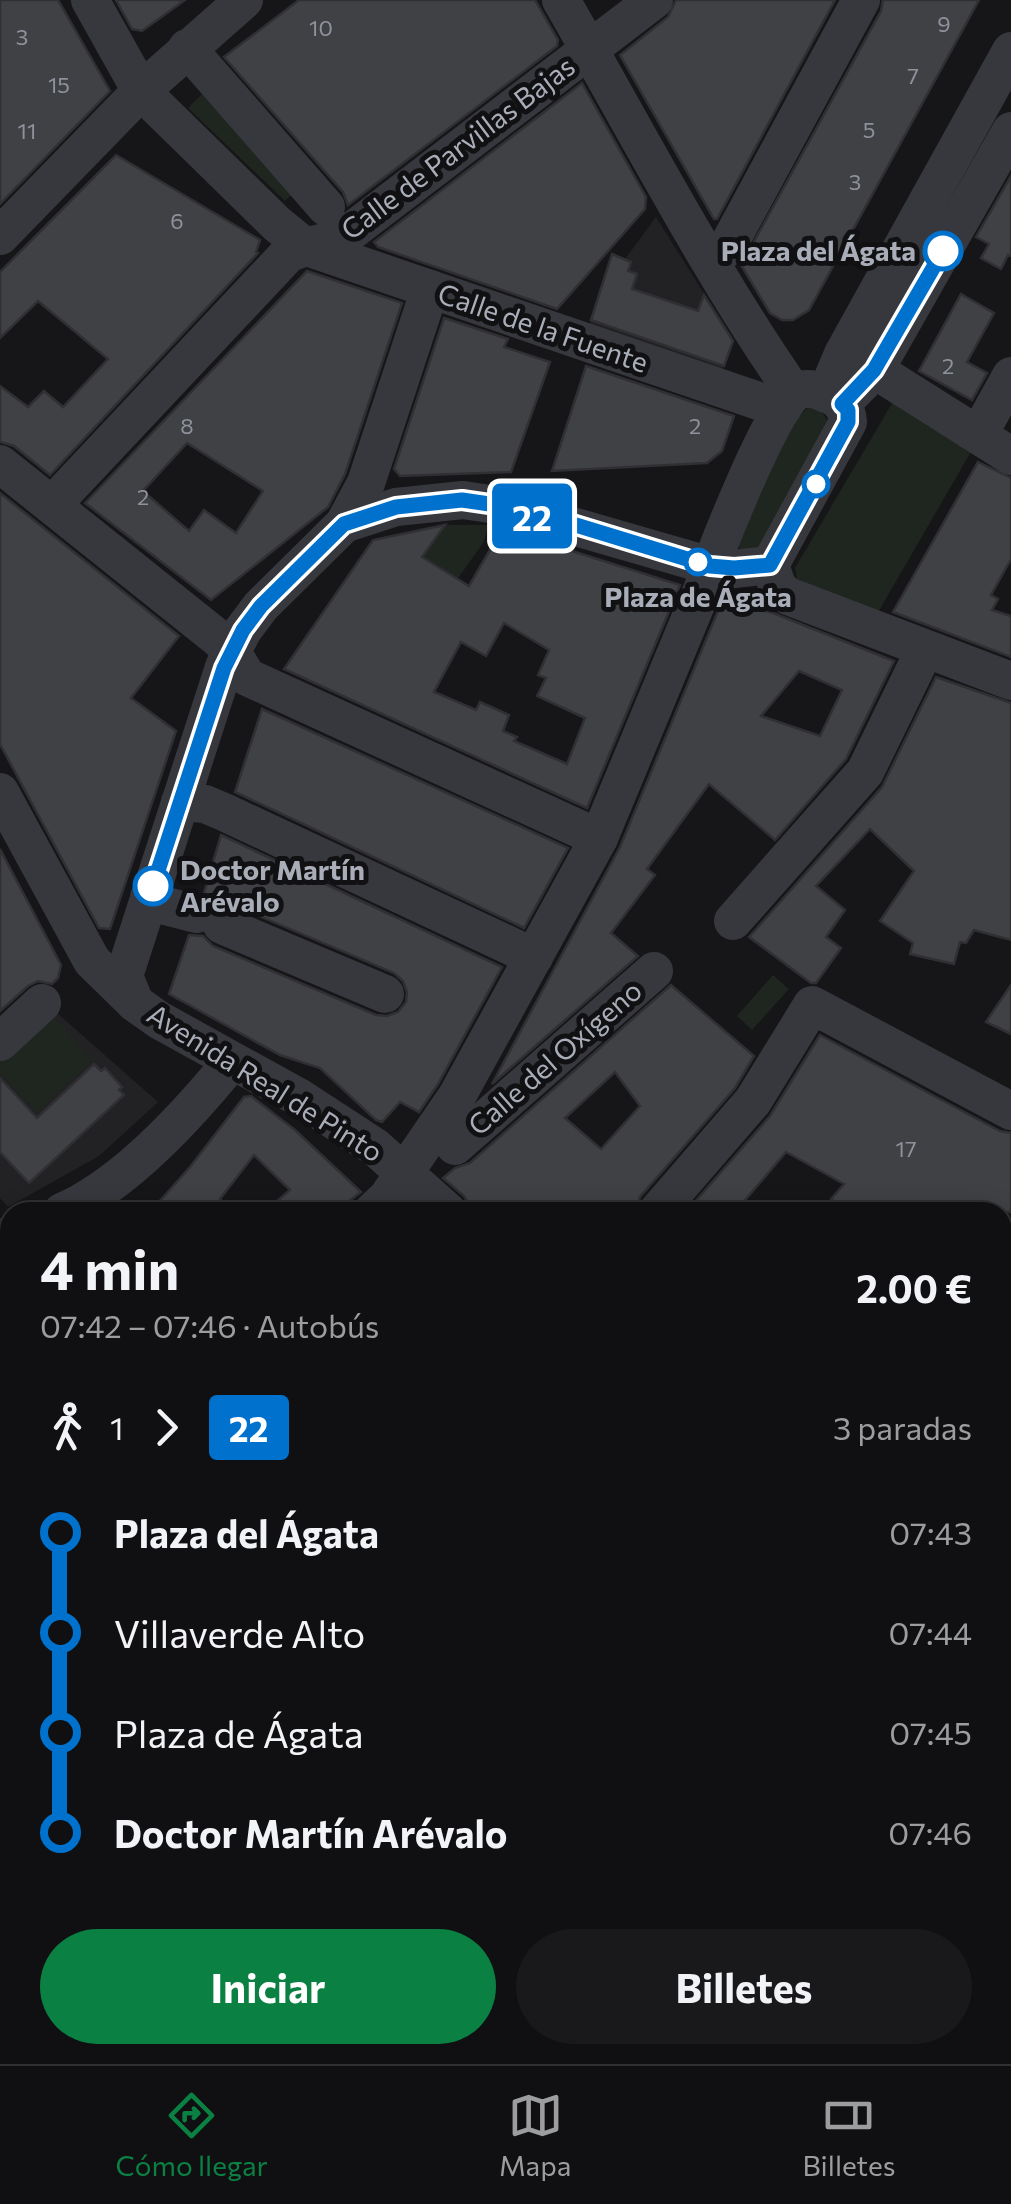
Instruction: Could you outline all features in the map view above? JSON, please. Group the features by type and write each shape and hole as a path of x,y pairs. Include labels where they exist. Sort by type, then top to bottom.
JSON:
{"street":[{"path":"90,0 141,91 304,246"},
{"path":"0,236 141,91 244,0"},
{"path":"560,0 754,335 811,400 848,410 848,422 770,565 778,588 788,596 1011,681"},
{"name":"Calle de Parvillas Bajas","path":"53,504 288,254 349,233 654,0"},
{"path":"706,256 723,251 730,242 861,0"},
{"path":"187,48 326,208"},
{"path":"380,1202 458,1096 599,838 737,501 843,354 1011,51"},
{"path":"811,400 874,370 1011,130"},
{"name":"Calle de la Fuente","path":"304,246 430,289 811,400"},
{"path":"134,1002 185,911 192,803 261,606 344,524 366,483 430,289"},
{"path":"874,370 1011,456"},
{"path":"979,434 1011,376"},
{"path":"0,464 53,504 240,664 599,838"},
{"path":"344,524 396,507 462,500 566,522 710,566 770,565"},
{"path":"732,921 865,772 925,649"},
{"name":"Avenida Real de Pinto","path":"0,792 92,962 134,1002 375,1146 437,1202"},
{"path":"192,803 534,957"},
{"path":"185,911 385,994"},
{"name":"Calle del Oxígeno","path":"455,1146 654,970"},
{"path":"0,1042 42,1004"},
{"path":"666,1202 752,1101 812,1006 1011,1111"},
{"path":"91,1202 178,1123 232,1060"},
{"path":"458,1096 504,1104"}],"shaded area":[{"path":"202,94 298,188 285,201 188,108"},
{"path":"656,217 733,340 722,371 589,326 603,280 609,281"},
{"path":"894,400 972,450 877,614 797,579 795,568"},
{"path":"808,408 821,410 829,423 768,542 749,553 739,548 735,530 798,416"},
{"path":"445,525 489,525 483,543 456,581 422,557"},
{"path":"773,975 789,989 752,1030 737,1016"},
{"path":"49,1006 158,1102 99,1156 17,1202 4,1202 0,1198 0,1051"},
{"path":"49,1013 93,1060 37,1113 0,1073 0,1059"}],"building":[{"path":"0,0 58,0 110,91 0,204"},
{"path":"116,0 185,0 142,31 132,29"},
{"path":"299,0 535,0 558,40 557,46 348,205 343,192 224,57"},
{"path":"676,0 835,0 717,219 620,55 668,17"},
{"path":"883,0 979,0 809,310 793,320 782,320 770,313 741,265 881,11"},
{"path":"582,83 646,197 645,209 557,309 378,247 374,242"},
{"path":"116,155 260,240 258,253 50,475 14,446 0,442 0,386 28,407 44,391 63,407 108,359 38,301 0,338 0,272"},
{"path":"1011,176 1011,256 1001,269 981,258 989,244 976,237"},
{"path":"612,254 631,262 628,271 637,274 632,289 698,311 704,295 733,341 724,366 591,320"},
{"path":"307,271 402,303 345,474 328,507 211,600 85,503","holes":["187,443 263,491 236,533 204,510 189,531 143,491"]},
{"path":"961,294 994,313 967,362 987,373 972,400 919,371"},
{"path":"444,318 508,339 504,347 550,362 511,472 400,476 394,469"},
{"path":"586,366 734,416 722,451 707,463 552,471"},
{"path":"978,462 1011,478 1011,559 991,595 998,599 992,610 1011,616 1011,657 893,612"},
{"path":"0,493 179,636 131,698 176,731 110,929 99,928 0,744"},
{"path":"445,525 422,557 469,586 502,529 680,585 587,808 284,669 373,540","holes":["504,623 549,650 538,675 546,678 537,696 585,718 567,764 514,741 517,737 503,731 509,715 480,702 476,710 434,692 461,642 486,656"]},
{"path":"723,599 773,613 894,661 846,759 775,840 709,784 647,869 655,875 611,933 638,956 492,1084 620,847","holes":["799,671 842,690 820,736 761,716"]},
{"path":"936,677 1011,703 1011,940 974,930 966,943 960,942 954,964 910,954 913,943 880,921 914,871 870,829 816,886 845,910 826,937 841,948 816,983 811,983 749,937 882,787"},
{"path":"262,709 568,848 524,928 235,792"},
{"path":"221,835 502,967 419,1112 400,1102 382,1122 376,1120 320,1068 280,1055 169,994 189,935 203,936 213,946 376,1015 398,1012 406,1002 403,981 394,973 231,904 216,904 204,893"},
{"path":"0,849 61,965 52,984 38,981 28,986 0,1011"},
{"path":"671,985 754,1056 735,1088 638,1202 468,1202 443,1178 470,1163","holes":["615,1072 640,1106 601,1149 565,1118"]},
{"path":"1011,985 1011,1034 986,1022"},
{"path":"820,1035 1000,1131 1011,1133 1011,1202 834,1202 831,1199 844,1184 786,1152 744,1202 695,1202 770,1116"},
{"path":"94,1064 101,1071 105,1068 124,1095 29,1183 0,1152 0,1078 37,1118"},
{"path":"251,1096 295,1130 361,1192 348,1202 278,1202 290,1190 254,1155 220,1199 223,1202 159,1202 244,1097"}],"bus line":[{"name":"22","path":"153,886 224,668 243,630 261,606 344,524 396,507 462,500 566,522 710,566 770,565 848,422 848,410 842,404 874,370 943,251"}],"place":[{"name":"Plaza del Ágata","path":"943,251"},
{"name":"Plaza de Ágata","path":"698,562"},
{"name":"Doctor Martín Arévalo","path":"153,886"}]}
